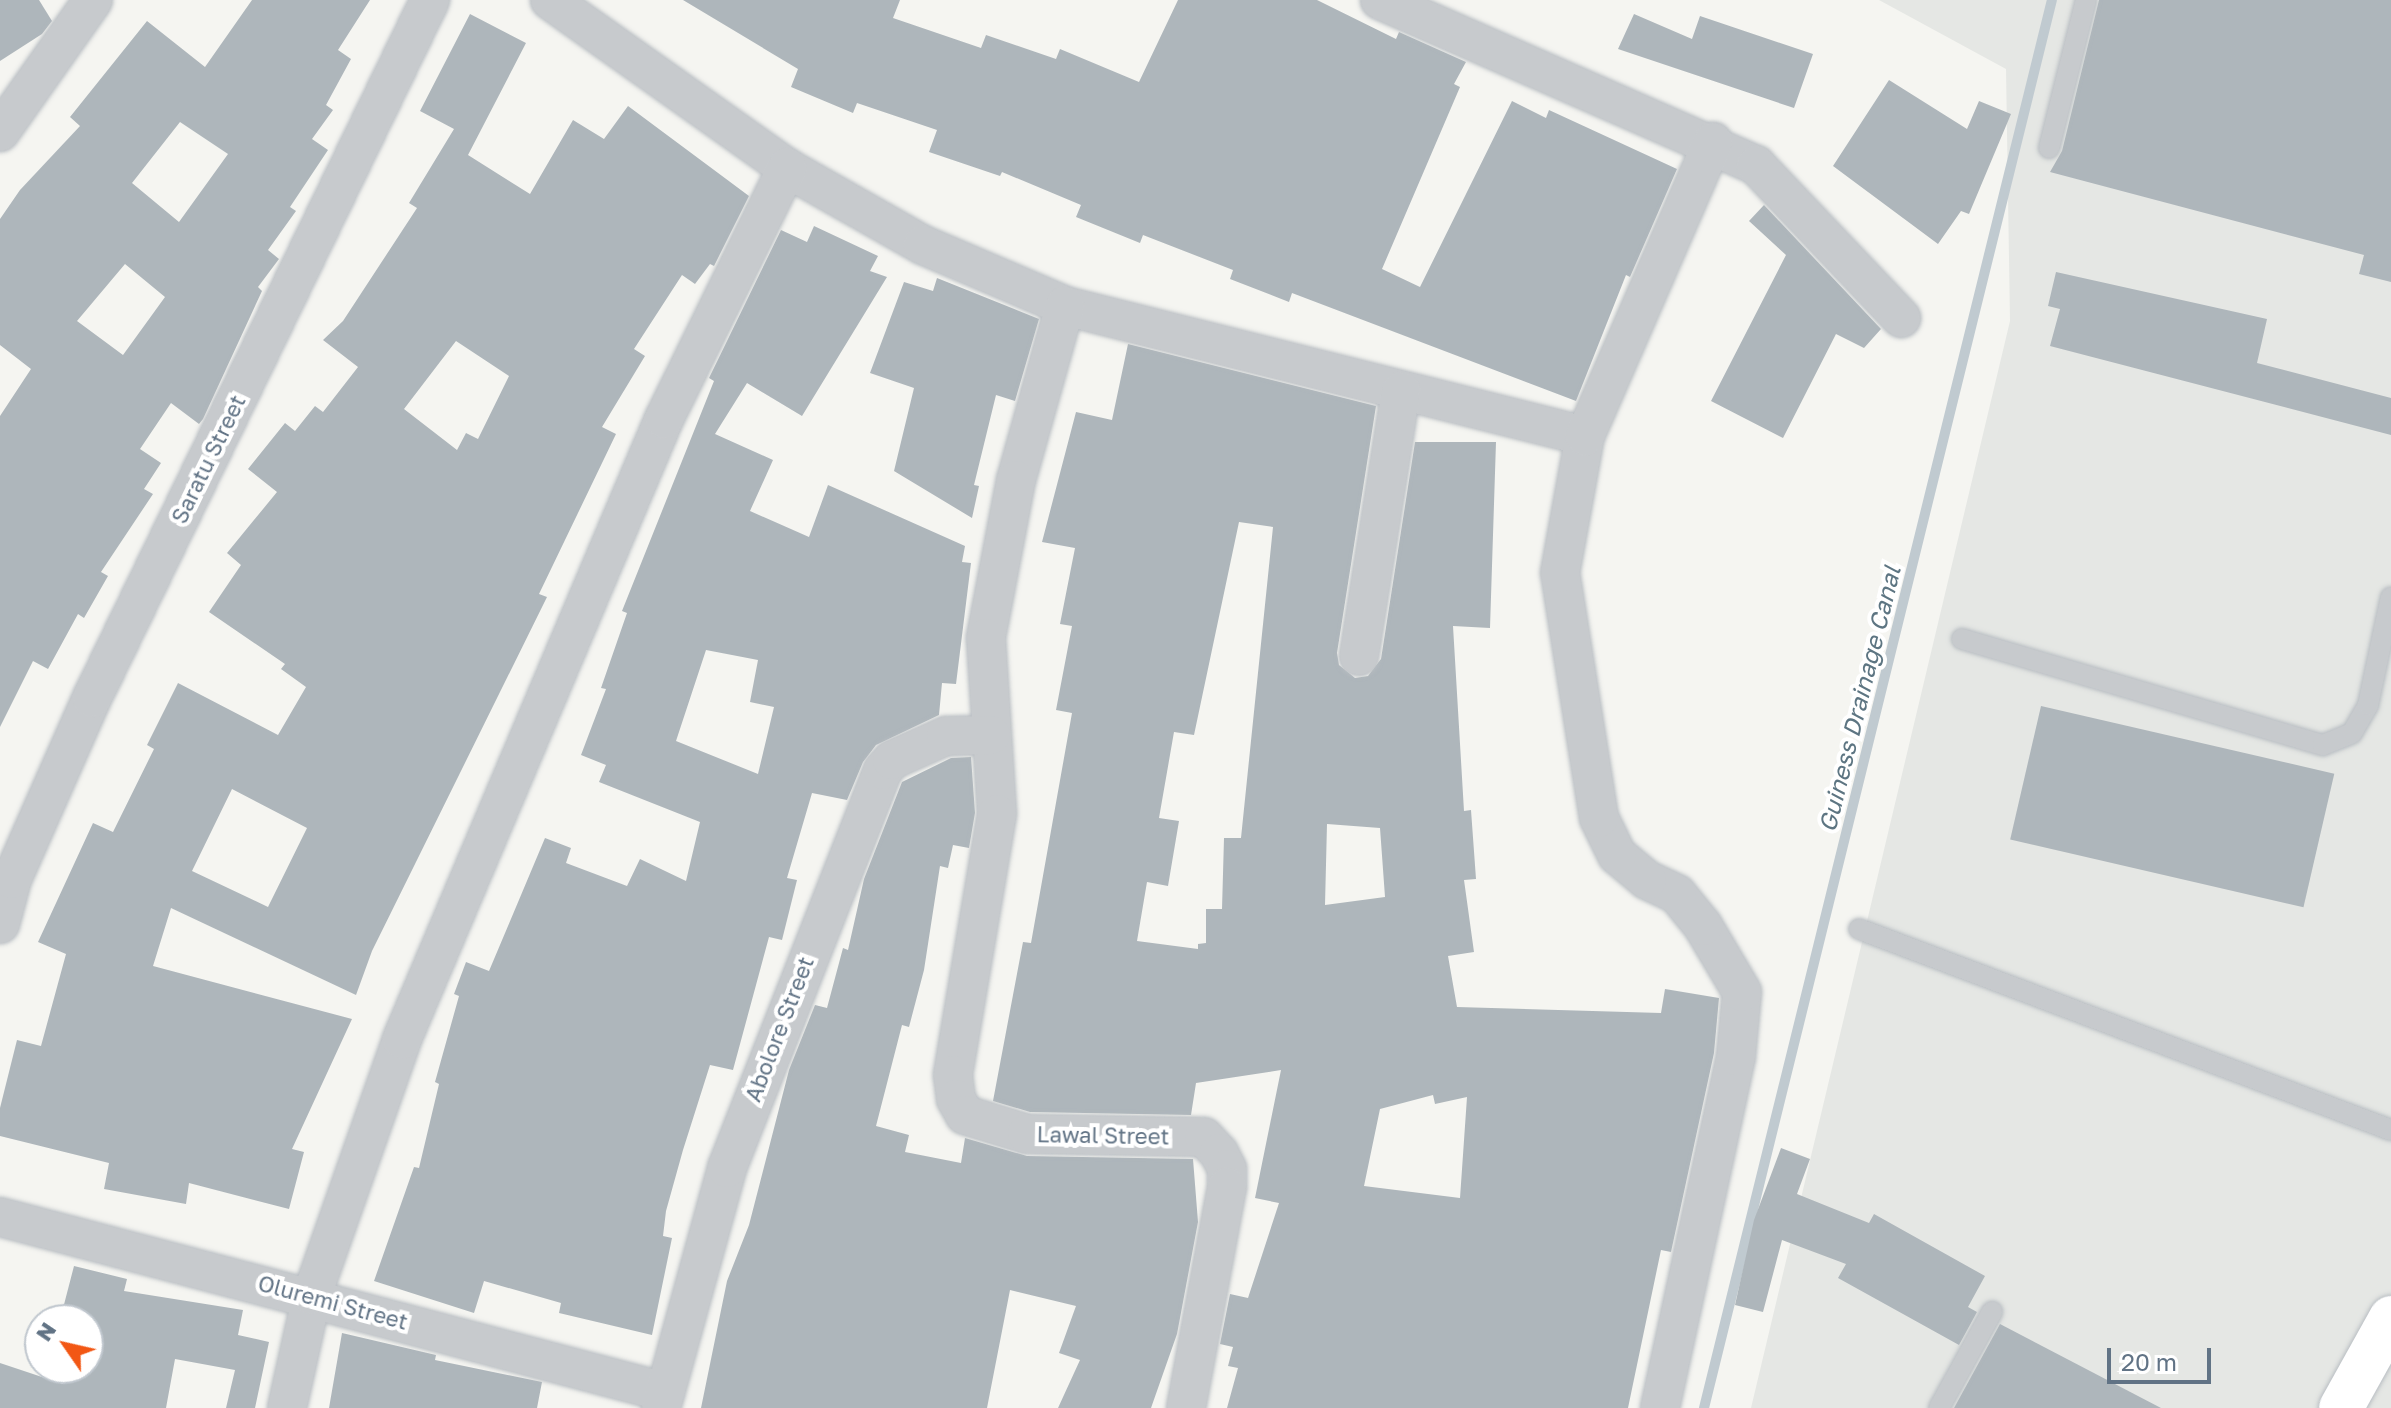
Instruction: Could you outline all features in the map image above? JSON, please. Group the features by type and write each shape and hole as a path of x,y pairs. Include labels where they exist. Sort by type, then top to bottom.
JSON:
{"street":[{"path":"0,132 93,0"},
{"name":"Saratu Street","path":"0,924 12,879 92,698 430,0"},
{"path":"550,0 787,168 923,245 1065,306 1585,436"},
{"path":"1380,0 1713,142 1756,165 1901,318"},
{"path":"1660,1408 1736,1056 1742,992 1694,915 1677,894 1647,880 1617,855 1599,818 1560,573 1585,436 1713,142"},
{"path":"287,1408 312,1295 402,1039 664,419 787,168"},
{"name":"Lawal Street","path":"1065,306 1016,480 986,638 997,814 953,1075 956,1099 965,1115 1027,1134 1204,1137 1219,1153 1227,1169 1227,1187 1186,1408"},
{"path":"1359,656 1401,391"},
{"name":"Abolore Street","path":"663,1400 727,1168 883,770 892,760 946,736 991,735"},
{"name":"Oluremi Street","path":"0,1217 312,1295 663,1400"},
{"path":"2341,1408 2391,1318"}],"lane":[{"path":"2049,148 2086,0"},
{"path":"1962,639 2323,745 2352,733 2382,678 2391,597"},
{"path":"1859,929 2391,1130"},
{"path":"1939,1408 1992,1312"}],"shaded area":[{"path":"1879,0 2391,0 2391,1408 1751,1408 2010,321 2006,69"}],"building":[{"path":"0,0 39,0 52,21 42,34 0,61"},
{"path":"252,0 370,0 338,50 351,59 326,105 333,110 312,139 328,150 290,207 296,211 268,250 279,259 258,287 262,291 203,419 199,424 171,403 140,449 161,463 144,489 153,494 101,572 108,576 84,618 78,614 48,669 33,661 0,727 0,416 31,369 0,345 0,219 20,190 80,126 70,117 147,21 205,67","holes":["180,122 228,154 179,222 132,183","125,264 165,297 123,355 77,321"]},
{"path":"683,0 900,0 893,18 981,48 986,35 1056,59 1060,49 1139,82 1178,0 1317,0 1396,39 1399,32 1466,62 1454,84 1460,87 1382,269 1420,287 1512,101 1546,118 1549,110 1677,169 1630,277 1626,275 1576,401 1292,293 1289,302 1230,279 1233,270 1143,235 1140,243 1076,217 1081,205 1002,172 1000,176 929,152 937,130 857,103 853,113 791,87 798,69"},
{"path":"2099,0 2391,0 2391,282 2359,274 2364,255 2050,172 2062,151"},
{"path":"470,14 526,43 468,155 530,194 573,120 604,139 628,106 749,196 714,266 710,264 695,284 682,275 634,349 645,356 602,427 616,434 539,594 547,597 372,951 356,995 171,908 153,966 352,1019 292,1149 304,1152 289,1209 189,1183 186,1204 104,1189 109,1163 0,1136 0,1108 17,1040 41,1046 66,954 38,942 93,823 113,832 154,749 147,745 178,683 278,735 306,687 281,669 285,664 209,612 241,565 227,553 277,492 248,469 285,423 295,431 315,406 323,412 358,367 323,340 343,321 417,208 409,203 454,129 420,111","holes":["456,341 509,376 478,439 466,433 457,450 404,409","232,789 307,828 268,907 192,871"]},
{"path":"1634,14 1692,39 1700,16 1813,54 1794,108 1618,49"},
{"path":"1889,80 1967,129 1979,101 2011,114 1969,214 1961,211 1938,244 1833,166"},
{"path":"1764,205 1881,329 1864,348 1836,334 1783,438 1711,401 1786,255 1749,221"},
{"path":"814,226 878,256 870,271 887,277 802,416 747,383 715,434 773,460 750,511 809,537 828,485 965,546 962,562 971,563 956,684 942,683 939,715 876,745 863,762 847,800 812,793 787,878 797,880 782,940 769,937 733,1070 710,1065 683,1150 666,1211 663,1236 672,1238 652,1335 559,1313 561,1303 484,1281 474,1313 374,1281 414,1167 419,1168 439,1084 435,1082 459,996 454,994 466,962 489,971 545,838 571,848 566,863 627,886 640,859 686,881 700,822 599,782 606,765 581,755 606,689 601,688 627,613 622,611 714,381 709,378 781,230 807,242","holes":["706,650 758,660 750,702 774,707 758,774 676,741"]},
{"path":"2056,272 2267,319 2257,363 2391,398 2391,435 2050,346 2060,309 2048,306"},
{"path":"937,278 1039,319 1015,401 996,395 974,485 979,486 972,518 894,471 914,388 870,373 904,282 933,291"},
{"path":"1128,344 1376,406 1337,653 1339,665 1355,678 1368,676 1381,659 1415,442 1496,442 1490,628 1453,626 1464,811 1471,810 1476,879 1464,880 1474,952 1448,956 1457,1007 1661,1013 1665,989 1719,998 1714,1053 1671,1252 1661,1250 1628,1408 1227,1408 1238,1368 1228,1366 1233,1347 1220,1344 1230,1294 1248,1298 1279,1203 1255,1198 1281,1070 1196,1083 1191,1115 1030,1112 993,1101 1023,942 1031,943 1072,713 1056,710 1072,626 1060,624 1075,548 1042,542 1076,412 1112,420","holes":["1239,522 1273,527 1241,838 1224,838 1222,909 1206,909 1206,943 1198,944 1198,949 1137,941 1147,882 1168,886 1179,821 1159,818 1174,732 1194,735","1327,824 1380,828 1385,897 1325,905","1433,1095 1435,1104 1467,1097 1460,1198 1364,1186 1380,1109"]},
{"path":"2041,706 2334,774 2303,907 2010,839"},
{"path":"971,757 975,813 969,848 953,845 948,868 940,866 924,970 909,1027 902,1025 876,1126 909,1135 905,1152 961,1163 965,1138 1027,1156 1193,1159 1198,1222 1177,1334 1151,1408 1058,1408 1080,1360 1059,1353 1076,1306 1010,1290 987,1408 701,1408 727,1281 749,1225 789,1070 815,1005 827,1008 843,948 848,950 864,879 902,782 951,758"},
{"path":"1781,1148 1810,1159 1797,1194 1869,1223 1874,1214 1985,1276 1968,1307 1977,1312 1959,1345 1838,1278 1846,1264 1782,1240 1763,1312 1735,1305 1754,1220"},
{"path":"74,1266 127,1279 124,1291 243,1310 238,1335 269,1342 255,1408 226,1408 235,1370 175,1359 166,1408 0,1408 0,1363 24,1371 24,1384 104,1384 104,1304 64,1304"},
{"path":"2000,1324 2161,1408 1954,1408"},
{"path":"342,1333 436,1355 435,1360 542,1382 537,1408 329,1408"}],"waterway":[{"name":"Guiness Drainage Canal","path":"1704,1408 2052,0"}]}
